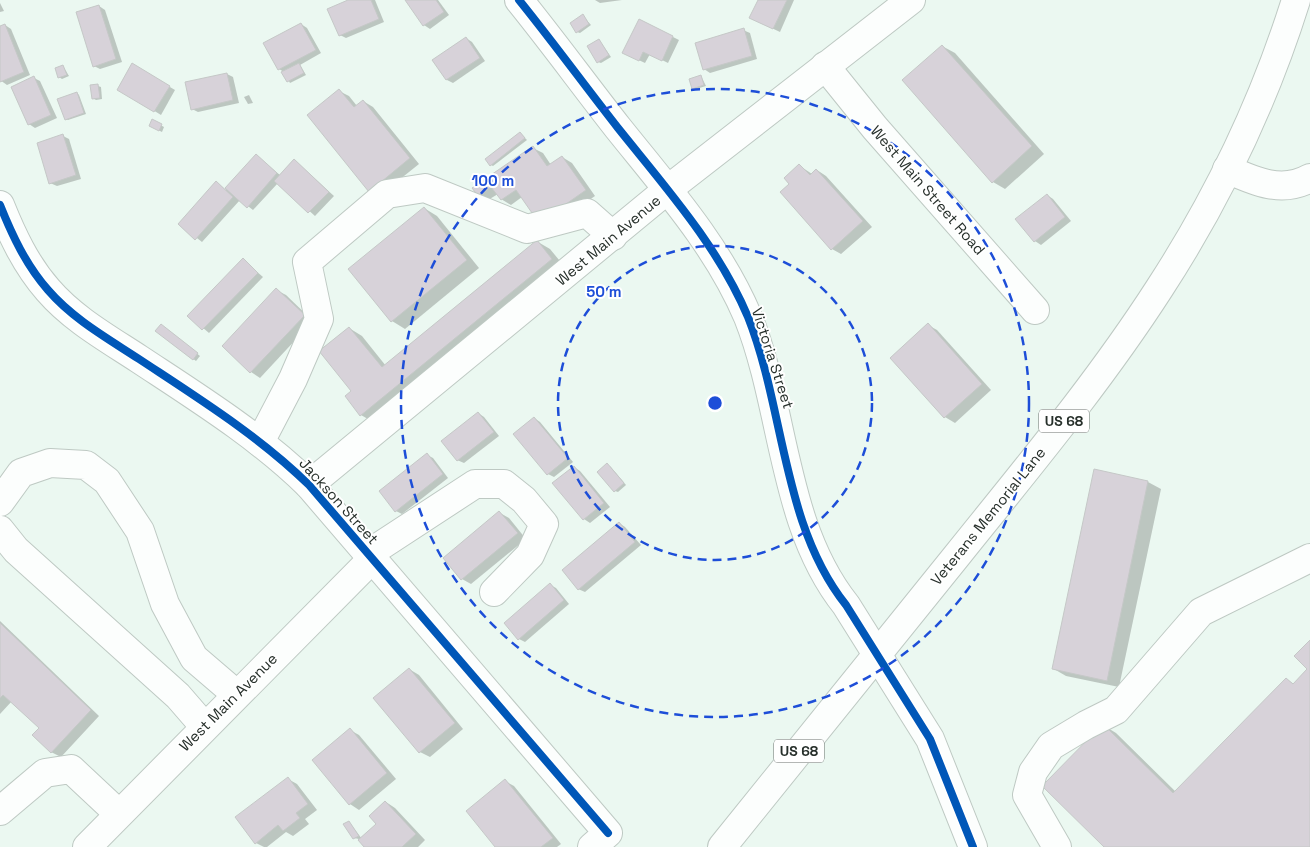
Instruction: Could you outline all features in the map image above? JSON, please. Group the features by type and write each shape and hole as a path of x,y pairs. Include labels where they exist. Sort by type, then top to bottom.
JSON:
{"street":[{"name":"Victoria Street","path":"519,0 668,190 716,256 748,318 770,384 791,478 808,532 836,591 930,739 973,847"},
{"name":"West Main Avenue","path":"309,485 668,190 910,0"},
{"name":"Veterans Memorial Lane","path":"722,847 1038,454 1130,334 1179,257 1227,169 1265,84 1296,0"},
{"name":"West Main Street Road","path":"825,66 868,121 1035,310"},
{"path":"1227,169 1252,180 1275,185 1294,185 1310,178"},
{"path":"260,442 292,379 319,319 307,262 388,194 425,188 527,229 587,212 613,236"},
{"name":"Jackson Street","path":"0,204 28,262 48,290 61,304 102,335 260,442 309,485 370,556 600,840"},
{"path":"0,502 20,473 50,463 86,465 107,482 140,531 166,604 194,658 236,694"},
{"name":"West Main Avenue","path":"87,847 370,556 475,484 504,484 524,500 544,524 530,555 494,592"},
{"path":"0,530 16,550 178,696 204,726"},
{"path":"1057,847 1027,795 1033,772 1051,746 1116,710 1201,612 1310,558"},
{"path":"0,811 45,773 71,769 118,813"}],"building":[{"path":"348,0 371,0 379,19 339,36 327,9"},
{"path":"405,0 436,0 444,12 423,26"},
{"path":"758,0 787,0 773,29 749,18"},
{"path":"99,5 116,59 93,67 76,12"},
{"path":"583,14 589,24 576,33 570,23"},
{"path":"639,19 673,36 662,61 643,52 639,61 622,53"},
{"path":"301,23 316,50 278,70 263,43"},
{"path":"5,24 24,72 0,82 0,26"},
{"path":"744,28 752,56 703,70 695,43"},
{"path":"466,37 480,58 446,80 432,60"},
{"path":"599,39 609,55 597,63 587,46"},
{"path":"942,45 1032,146 992,183 902,80"},
{"path":"132,63 170,86 154,112 117,90"},
{"path":"299,63 304,73 287,82 281,72"},
{"path":"63,65 67,75 58,78 55,68"},
{"path":"227,73 233,100 191,110 185,82"},
{"path":"701,75 704,85 692,89 689,79"},
{"path":"34,76 51,115 28,125 11,87"},
{"path":"98,84 100,98 92,99 90,85"},
{"path":"339,89 354,107 363,100 410,158 369,192 307,115"},
{"path":"77,92 84,113 65,120 57,99"},
{"path":"152,119 162,124 159,131 149,126"},
{"path":"520,132 525,138 490,166 485,159"},
{"path":"63,134 76,175 49,184 37,143"},
{"path":"533,146 547,166 562,156 586,190 539,223 516,190 501,200 491,187 478,196 472,188"},
{"path":"256,154 277,173 247,208 225,188"},
{"path":"294,159 329,192 308,213 274,181"},
{"path":"799,164 810,175 816,169 863,221 831,250 780,192 789,184 784,178"},
{"path":"216,181 233,197 195,240 178,224"},
{"path":"1047,194 1065,217 1034,242 1015,219"},
{"path":"424,207 467,260 391,322 348,269"},
{"path":"537,240 552,259 360,416 345,396 351,391 319,351 349,327 382,367"},
{"path":"243,258 258,273 202,330 187,316"},
{"path":"276,288 305,315 250,373 222,346"},
{"path":"928,323 982,384 944,418 890,358"},
{"path":"161,324 198,353 193,360 155,331"},
{"path":"478,412 494,432 457,461 441,441"},
{"path":"534,417 568,458 547,475 513,434"},
{"path":"427,453 443,474 395,512 379,491"},
{"path":"607,463 624,483 614,492 597,472"},
{"path":"574,466 604,503 583,520 552,483"},
{"path":"1094,469 1148,481 1107,681 1052,669"},
{"path":"499,511 518,533 461,580 443,558"},
{"path":"619,522 635,542 578,590 562,570"},
{"path":"550,583 564,600 518,640 504,623"},
{"path":"0,623 91,710 51,753 32,735 39,728 3,695 0,698"},
{"path":"1310,640 1310,847 1104,847 1042,786 1103,724 1173,793 1286,678 1293,684 1307,669 1294,656"},
{"path":"409,668 455,723 419,753 373,698"},
{"path":"350,728 387,773 349,805 312,760"},
{"path":"288,777 308,804 296,813 300,818 283,831 278,825 255,844 235,817"},
{"path":"505,779 553,838 541,847 495,847 466,811"},
{"path":"385,801 416,834 402,847 364,847 358,840 376,824 369,816"},
{"path":"349,821 359,836 353,839 343,824"}],"cycle path":[{"path":"519,0 690,218 736,291 748,317 760,353 787,466 809,539 825,573 930,739 973,847"},
{"path":"0,205 26,260 48,290 68,310 103,336 227,418 270,450 309,485 608,833"}]}
